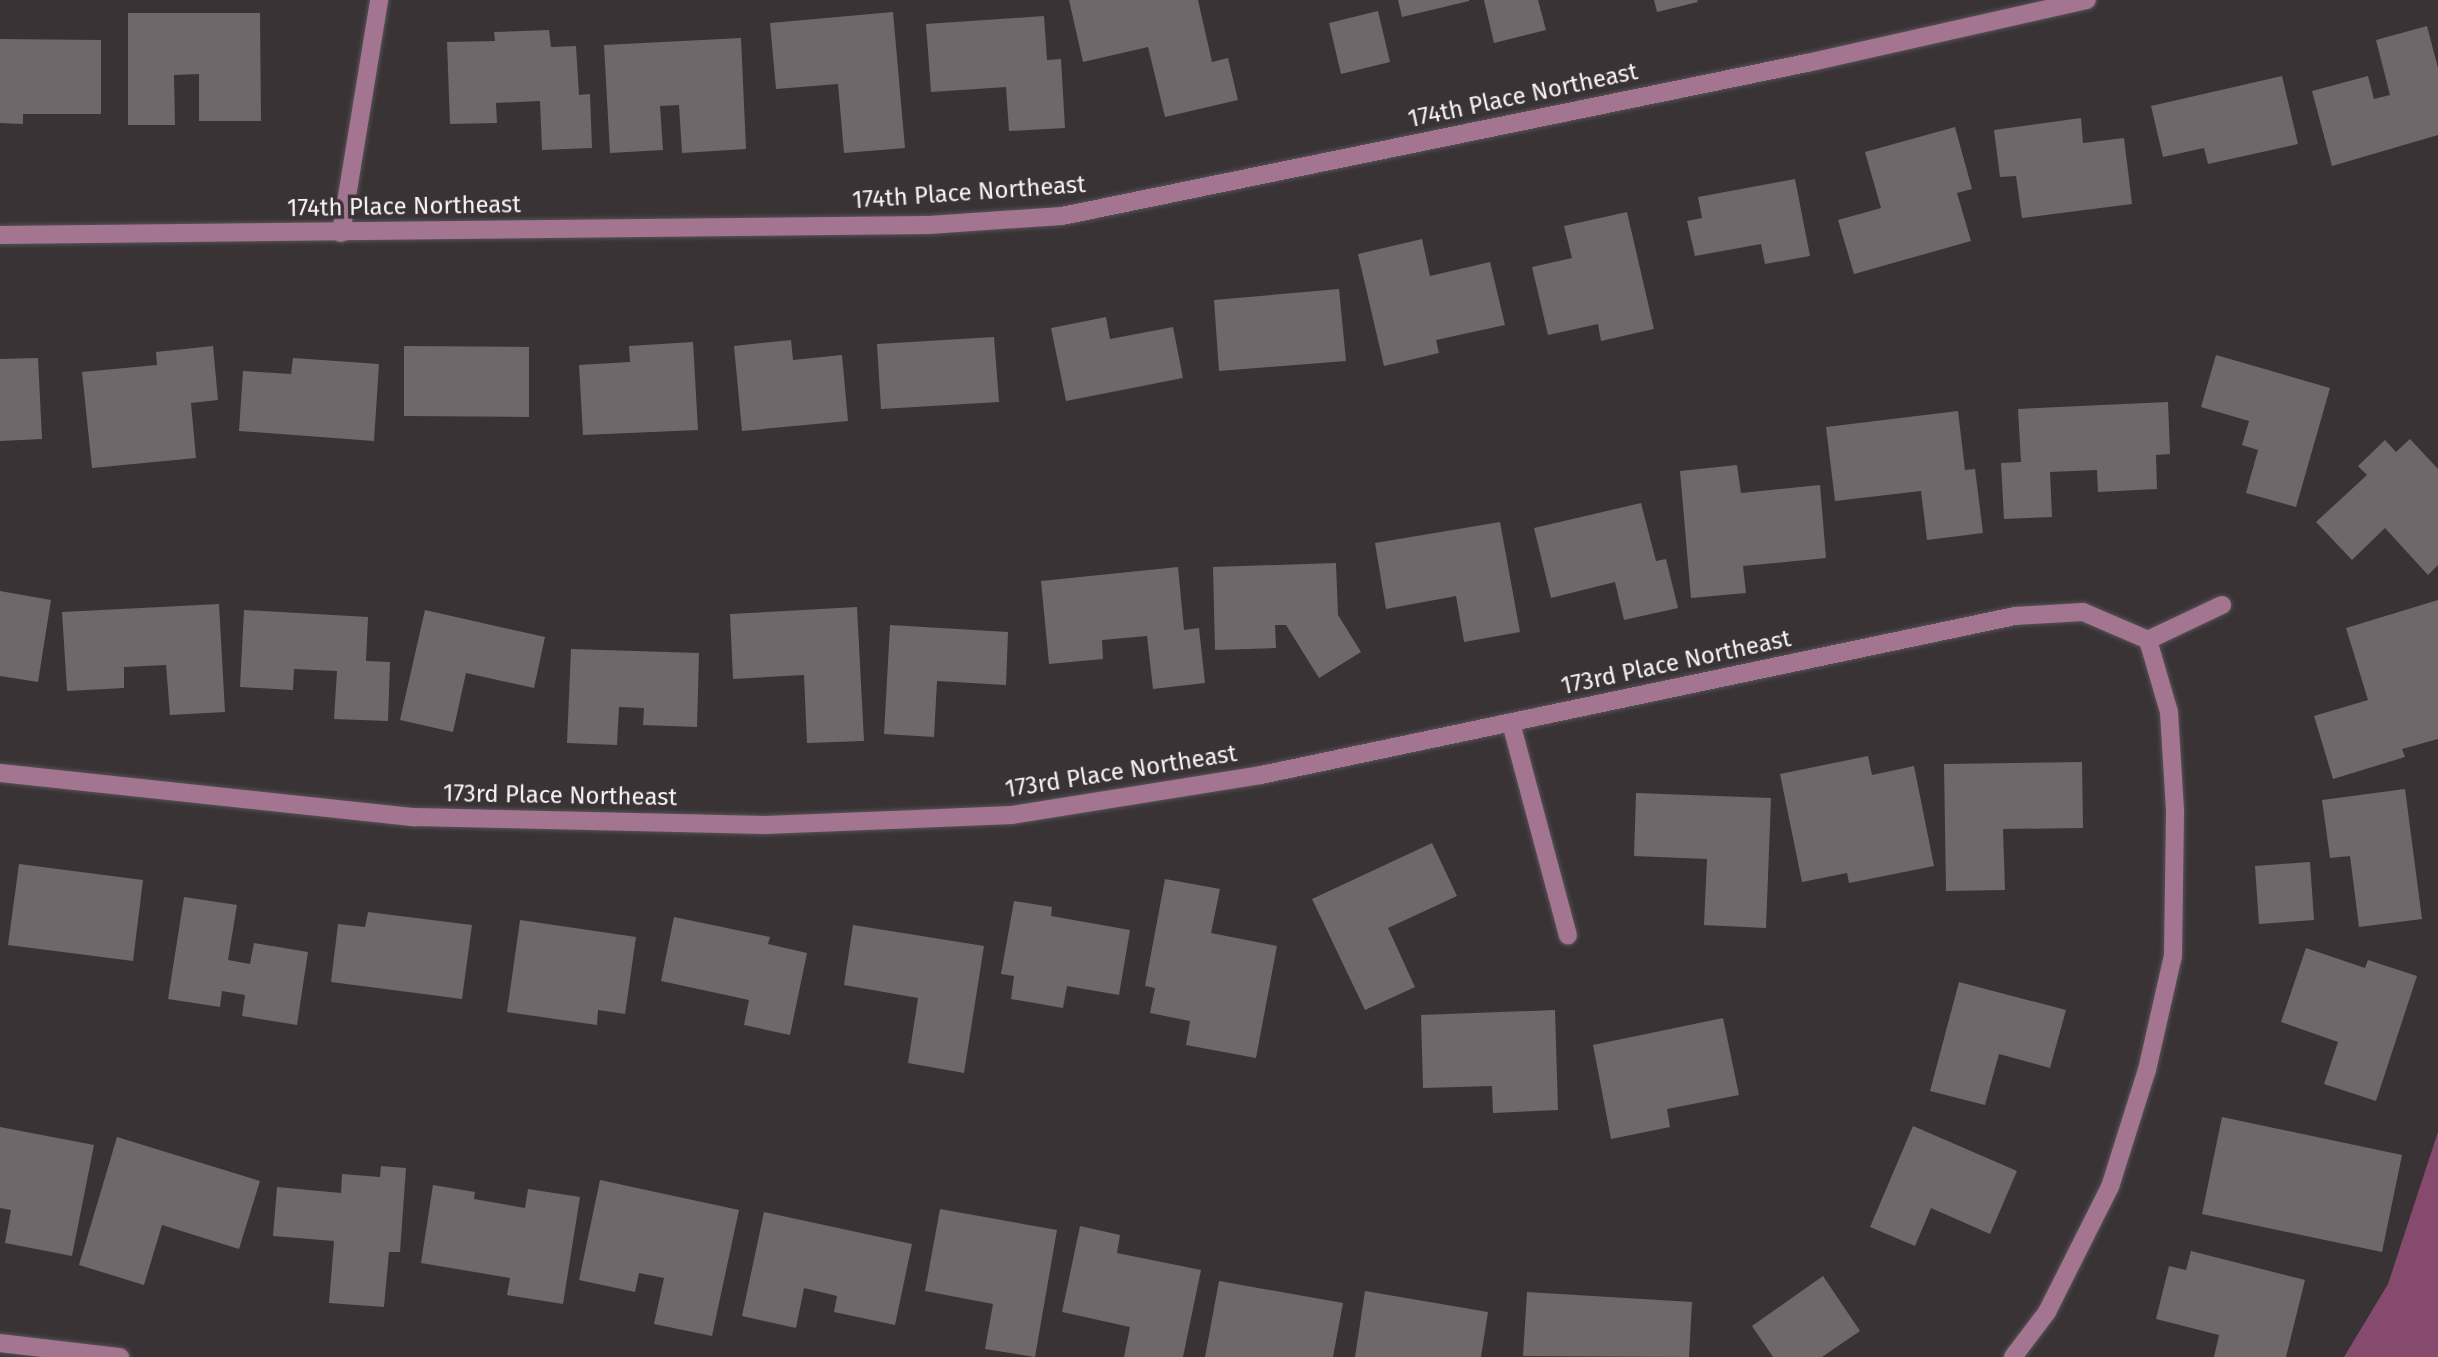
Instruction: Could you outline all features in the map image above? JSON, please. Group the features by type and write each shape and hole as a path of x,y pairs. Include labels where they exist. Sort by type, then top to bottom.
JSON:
{"street":[{"path":"341,233 379,0"},
{"name":"174th Place Northeast","path":"0,235 929,225 1062,216 1807,63 2087,0"},
{"path":"2013,1357 2047,1312 2110,1187 2147,1070 2173,956 2175,810 2169,712 2148,640 2222,605"},
{"name":"173rd Place Northeast","path":"0,773 415,817 765,825 1012,815 1261,775 2015,616 2083,612 2148,640"},
{"path":"1511,723 1568,935"},
{"path":"0,1343 120,1357"}],"shaded area":[{"path":"2438,1132 2438,1357 2344,1357 2388,1284"}],"building":[{"path":"1069,0 1198,0 1212,62 1228,58 1238,100 1165,117 1148,47 1083,62"},
{"path":"1398,0 1469,0 1469,1 1402,17"},
{"path":"1484,0 1538,0 1546,30 1494,43"},
{"path":"1654,0 1697,0 1698,2 1657,12"},
{"path":"1378,11 1390,62 1341,74 1329,23"},
{"path":"893,12 905,148 844,153 838,84 776,89 770,23"},
{"path":"128,13 260,13 261,121 199,121 199,74 174,75 175,125 128,125"},
{"path":"1044,16 1047,60 1061,59 1065,128 1009,131 1006,87 931,92 926,24"},
{"path":"2427,26 2438,68 2438,135 2332,166 2312,91 2368,76 2374,99 2390,95 2376,40"},
{"path":"549,30 551,47 576,46 579,95 590,94 592,148 542,150 540,101 496,103 497,123 450,124 447,42 495,41 494,32"},
{"path":"741,38 746,149 682,153 679,105 660,106 663,150 610,153 604,45"},
{"path":"0,39 101,40 101,114 23,114 23,124 0,123"},
{"path":"2282,76 2298,144 2208,164 2204,148 2163,157 2151,106"},
{"path":"2081,118 2083,143 2124,138 2132,204 2022,218 2016,176 2000,177 1994,130"},
{"path":"1955,127 1972,189 1957,193 1971,241 1854,274 1838,220 1881,208 1865,152"},
{"path":"1795,179 1810,256 1765,264 1761,244 1695,256 1687,221 1702,218 1698,197"},
{"path":"1627,212 1654,329 1601,341 1598,324 1548,335 1532,267 1572,258 1564,226"},
{"path":"1422,239 1430,276 1490,262 1505,325 1436,340 1439,353 1384,366 1358,254"},
{"path":"1339,289 1346,361 1219,371 1214,300"},
{"path":"1106,317 1110,339 1173,327 1183,378 1066,401 1051,328"},
{"path":"994,337 999,402 881,409 877,344"},
{"path":"791,340 793,360 842,355 848,421 742,431 734,346"},
{"path":"693,342 698,430 583,435 579,365 630,362 629,346"},
{"path":"213,346 218,400 191,403 196,458 92,468 82,372 157,365 156,352"},
{"path":"404,346 529,347 529,417 404,416"},
{"path":"2216,355 2330,388 2296,507 2246,493 2258,450 2242,445 2249,421 2201,407"},
{"path":"38,358 42,439 0,441 0,359"},
{"path":"293,358 379,364 374,441 239,431 243,371 291,374"},
{"path":"2168,402 2170,454 2156,455 2157,489 2098,492 2097,470 2050,472 2052,517 2004,519 2001,463 2021,462 2018,409"},
{"path":"1958,411 1965,470 1975,469 1983,533 1927,540 1921,491 1835,501 1826,427"},
{"path":"2410,439 2438,469 2438,565 2428,575 2385,528 2352,560 2316,522 2367,475 2358,466 2385,440 2396,452"},
{"path":"1737,465 1741,493 1820,485 1826,558 1743,566 1746,593 1691,598 1680,471"},
{"path":"1641,503 1656,561 1666,559 1678,608 1624,620 1615,582 1551,598 1534,528"},
{"path":"1500,522 1520,632 1464,642 1456,596 1386,609 1375,543"},
{"path":"1336,563 1338,615 1361,652 1319,678 1286,625 1275,625 1276,648 1215,650 1213,567"},
{"path":"1178,567 1184,630 1199,628 1205,683 1153,689 1147,636 1102,640 1103,659 1049,664 1041,581"},
{"path":"0,591 51,600 38,682 0,676"},
{"path":"2438,600 2438,739 2402,749 2405,757 2333,779 2314,716 2368,700 2346,628"},
{"path":"219,604 225,712 170,715 166,665 124,667 124,688 67,691 62,612"},
{"path":"857,607 864,741 807,743 804,675 733,679 730,614"},
{"path":"244,610 368,617 366,661 390,662 388,721 334,719 337,671 294,669 293,690 240,687"},
{"path":"425,610 545,637 534,688 466,673 453,732 400,720"},
{"path":"890,625 1008,632 1006,685 937,681 934,737 884,734"},
{"path":"571,649 699,653 697,727 643,725 644,708 619,707 617,745 567,743"},
{"path":"1868,756 1872,775 1914,766 1934,866 1849,883 1847,873 1802,882 1780,774"},
{"path":"2082,762 2083,828 2003,829 2005,890 1946,891 1944,764"},
{"path":"2405,789 2422,919 2359,927 2350,856 2330,858 2322,800"},
{"path":"1636,793 1771,798 1766,928 1704,925 1707,859 1634,856"},
{"path":"1432,843 1457,896 1388,928 1415,987 1365,1010 1312,899"},
{"path":"2310,862 2314,920 2259,924 2255,866"},
{"path":"19,864 143,880 133,961 8,945"},
{"path":"1165,879 1220,889 1211,933 1277,946 1256,1058 1186,1045 1190,1021 1150,1013 1155,988 1145,986"},
{"path":"184,897 237,905 228,960 250,964 254,943 308,952 297,1025 242,1016 245,995 222,991 220,1007 168,999"},
{"path":"1014,901 1052,907 1051,916 1130,930 1119,995 1067,986 1063,1008 1011,999 1014,976 1001,974"},
{"path":"368,912 472,925 462,999 331,982 338,924 365,927"},
{"path":"674,917 770,937 768,944 807,953 790,1035 744,1025 749,1000 661,981"},
{"path":"520,920 636,937 625,1014 598,1010 597,1025 507,1012"},
{"path":"853,925 984,946 964,1073 908,1063 918,998 844,985"},
{"path":"2306,948 2365,968 2368,960 2417,976 2376,1101 2324,1084 2338,1042 2281,1022"},
{"path":"1959,982 2066,1010 2050,1068 1999,1054 1985,1105 1930,1091"},
{"path":"1555,1010 1558,1110 1493,1113 1492,1086 1423,1088 1421,1015"},
{"path":"1723,1018 1739,1095 1667,1109 1670,1127 1611,1139 1593,1045"},
{"path":"2222,1117 2402,1155 2382,1252 2202,1214"},
{"path":"1913,1126 2017,1171 1990,1234 1931,1208 1915,1246 1870,1227"},
{"path":"0,1127 94,1145 72,1256 5,1243 11,1210 0,1208"},
{"path":"117,1137 260,1181 239,1249 162,1225 144,1285 79,1265"},
{"path":"381,1166 406,1168 400,1252 389,1252 384,1307 329,1303 334,1241 273,1236 277,1187 341,1193 342,1174 380,1177"},
{"path":"600,1180 739,1210 712,1336 654,1324 664,1278 639,1273 635,1292 579,1280"},
{"path":"433,1185 475,1192 474,1199 525,1208 528,1189 580,1197 563,1304 507,1295 510,1278 421,1263"},
{"path":"940,1209 1057,1230 1035,1357 985,1349 993,1304 925,1291"},
{"path":"764,1212 912,1244 895,1325 834,1312 837,1296 804,1288 796,1328 742,1316"},
{"path":"1080,1226 1120,1235 1117,1253 1201,1270 1183,1357 1124,1357 1130,1327 1062,1312"},
{"path":"2191,1251 2305,1280 2286,1357 2214,1357 2219,1335 2156,1319 2169,1266 2186,1270"},
{"path":"1823,1276 1860,1331 1822,1357 1773,1357 1752,1326"},
{"path":"1219,1281 1343,1303 1333,1357 1205,1357"},
{"path":"1365,1291 1488,1312 1481,1357 1355,1357"},
{"path":"1527,1292 1692,1302 1689,1357 1523,1356"}]}
